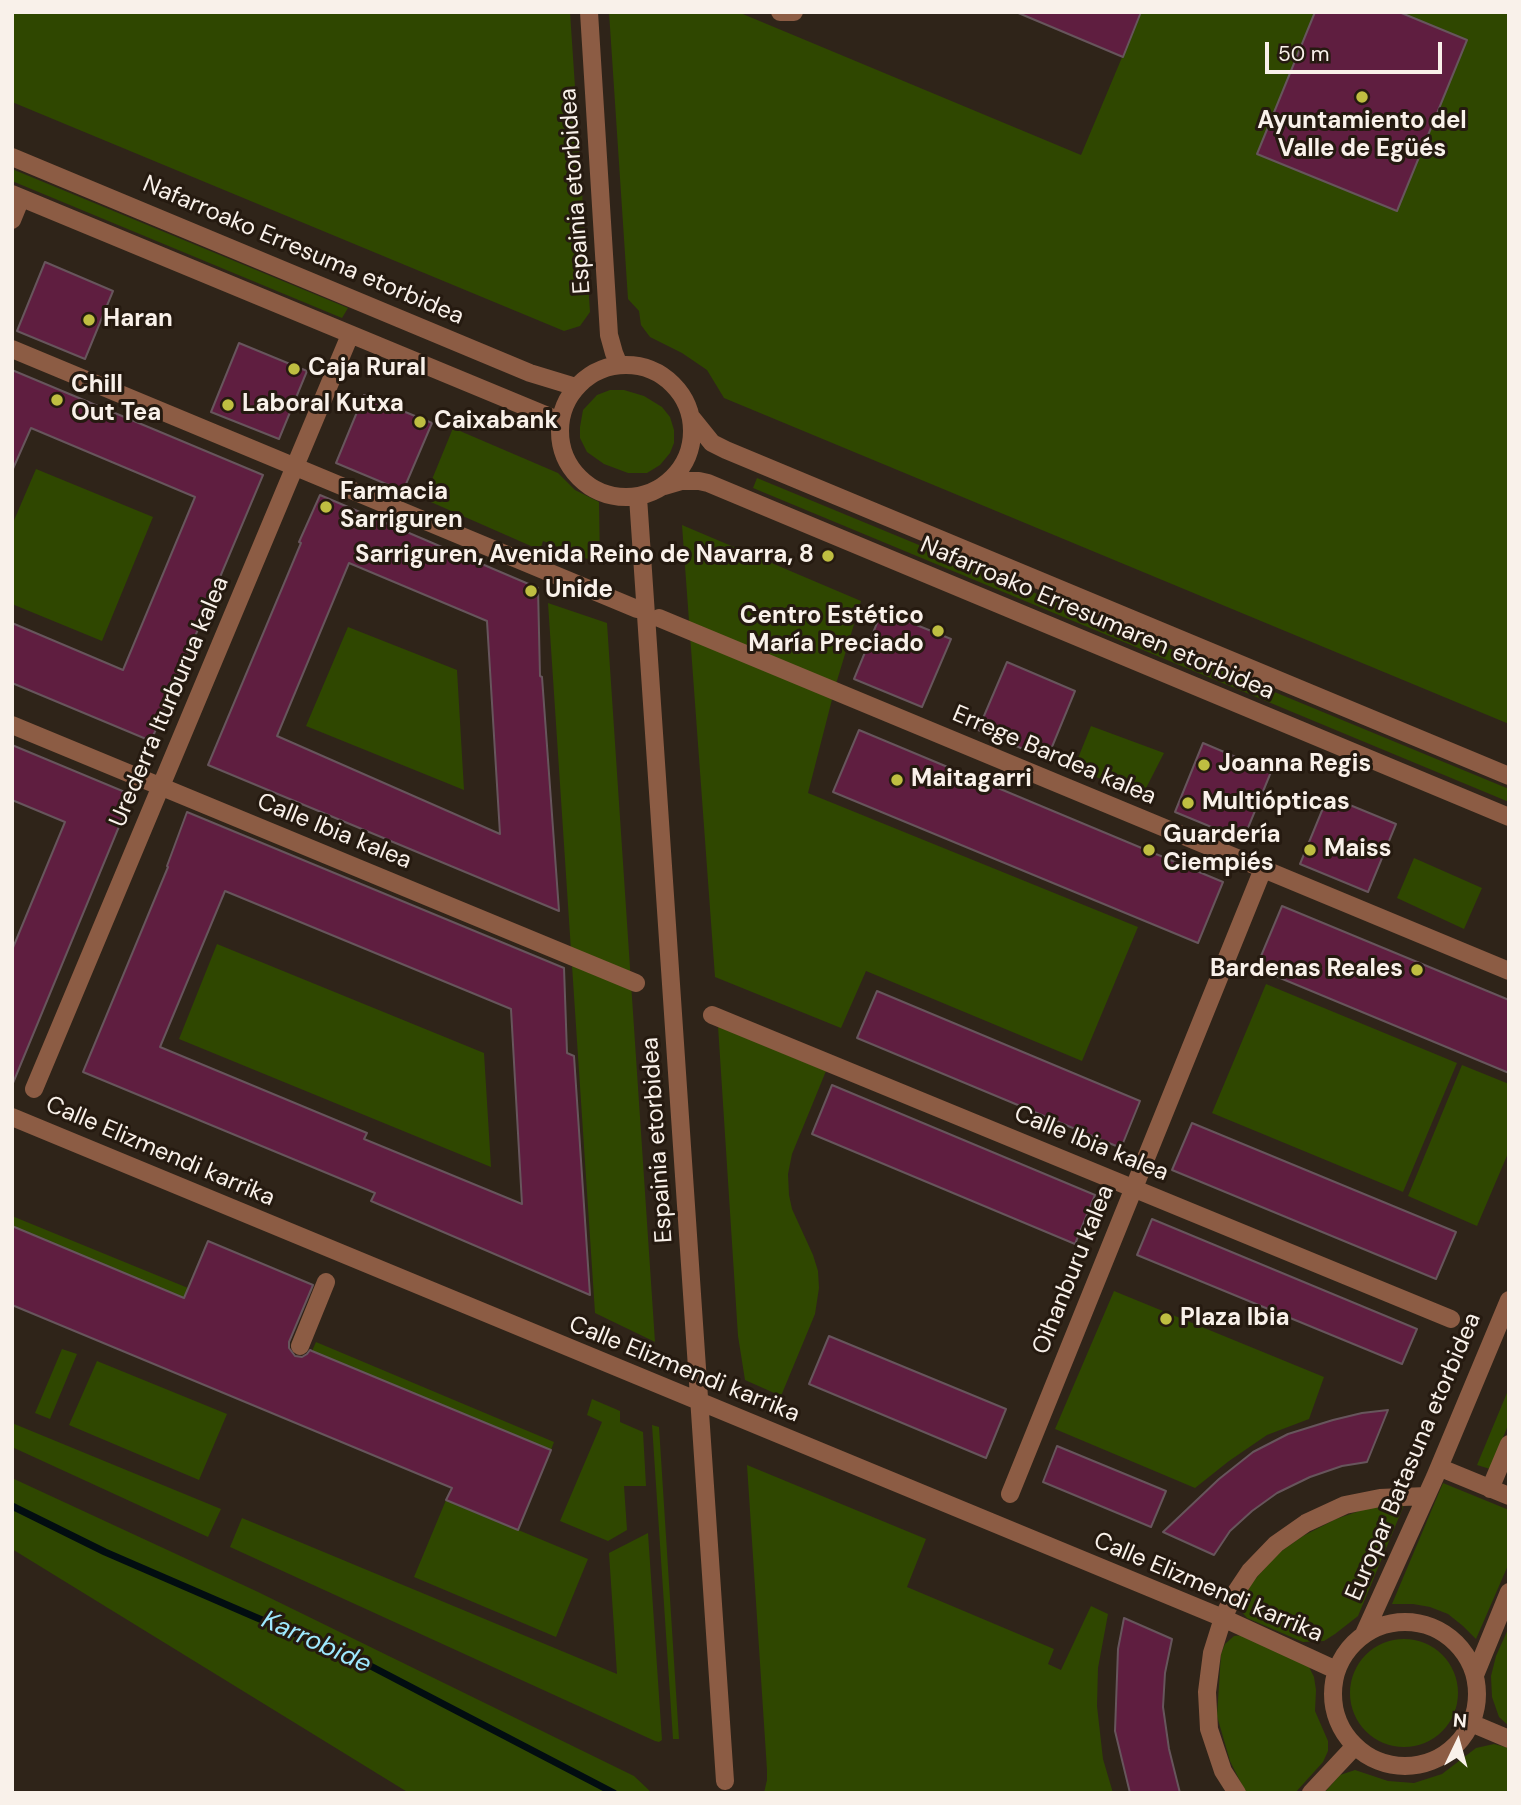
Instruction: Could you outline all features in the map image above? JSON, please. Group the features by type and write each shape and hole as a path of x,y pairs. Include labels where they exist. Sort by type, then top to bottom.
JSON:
{"street":[{"name":"Espainia etorbidea","path":"589,12 609,335 619,365"},
{"path":"780,12 794,12"},
{"name":"Nafarroako Erresuma etorbidea","path":"12,156 518,368 576,387"},
{"path":"12,220 17,196 560,421"},
{"name":"Urederra Iturburua kalea","path":"34,1088 351,335"},
{"path":"12,349 637,609"},
{"path":"619,365 642,366 663,376 680,391 691,417 693,434 685,463 677,475 659,489 638,497 617,497 597,491 579,479 567,462 560,442 560,421 566,402 576,387 588,376 619,365"},
{"name":"Nafarroako Erresumaren etorbidea","path":"691,417 712,443 726,450 1509,776"},
{"name":"Nafarroako Erresumaren etorbidea","path":"663,486 690,481 708,483 1509,817"},
{"name":"Espainia etorbidea","path":"638,497 726,1781"},
{"name":"Errege Bardea kalea","path":"659,618 1509,971"},
{"name":"Calle Ibia kalea","path":"12,725 636,983"},
{"name":"Oihanburu kalea","path":"1010,1494 1263,869"},
{"name":"Calle Ibia kalea","path":"712,1015 1451,1319"},
{"name":"Calle Elizmendi karrika","path":"12,1118 1223,1618 1336,1670"},
{"path":"300,1346 326,1282"},
{"name":"Europar Batasuna etorbidea","path":"1364,1634 1509,1300"},
{"path":"1490,1489 1509,1444"},
{"name":"Europar Batasuna etorbidea","path":"1448,1471 1509,1496"},
{"path":"1237,1793 1223,1771 1209,1729 1207,1692 1212,1653 1223,1618 1234,1595 1251,1571 1276,1544 1306,1523 1345,1505 1380,1498 1426,1496"},
{"path":"1475,1675 1509,1592"},
{"path":"1408,1622 1430,1626 1450,1637 1466,1654 1475,1675 1478,1699 1471,1723 1459,1743 1441,1757 1419,1765 1396,1766 1374,1760 1354,1746 1342,1730 1334,1711 1332,1690 1336,1670 1347,1650 1364,1634 1385,1624 1408,1622"},
{"path":"1471,1723 1509,1739"},
{"path":"1311,1793 1354,1746"}],"green space":[{"path":"12,12 570,12 590,312 580,326 564,331 12,102"},
{"path":"609,12 738,12 1081,155 1141,12 1509,12 1509,724 724,398 707,370 682,353 650,337 641,325 639,311 628,299"},
{"path":"12,169 348,308 342,318 12,181"},
{"path":"610,390 624,390 644,396 662,407 670,417 674,443 670,453 660,465 647,473 628,473 604,464 587,452 580,438 583,410 597,395"},
{"path":"453,428 558,473 575,490 599,502 600,564 543,541 540,550 424,499"},
{"path":"36,469 153,517 102,641 12,604 12,525"},
{"path":"757,478 1509,789 1509,802 753,488"},
{"path":"682,525 861,601 808,793 1138,927 1082,1061 866,971 841,1028 715,977"},
{"path":"548,603 607,623 655,1342 595,1313"},
{"path":"348,627 457,670 464,790 306,726"},
{"path":"1091,726 1164,753 1142,796 1074,768"},
{"path":"1414,858 1482,888 1464,929 1397,898"},
{"path":"217,944 484,1053 491,1167 179,1039"},
{"path":"1266,984 1457,1063 1403,1192 1212,1113"},
{"path":"718,1026 826,1071 792,1154 788,1174 792,1209 813,1255 819,1288 815,1314 781,1396 745,1380 738,1336"},
{"path":"1462,1065 1509,1084 1509,1151 1477,1226 1408,1196"},
{"path":"12,1216 188,1288 184,1298 12,1226"},
{"name":"Plaza Ibia","path":"1114,1291 1324,1377 1309,1419 1267,1435 1195,1488 1055,1429"},
{"path":"316,1342 554,1442 551,1450 312,1351"},
{"path":"62,1349 77,1354 50,1419 35,1413"},
{"path":"97,1361 227,1414 199,1480 69,1425"},
{"path":"1509,1388 1509,1423 1490,1469 1477,1465"},
{"path":"592,1399 620,1411 620,1422 643,1432 646,1486 624,1486 627,1530 608,1541 560,1521 602,1422 587,1415"},
{"path":"12,1423 221,1509 208,1537 12,1447"},
{"path":"652,1425 659,1427 679,1739 673,1739"},
{"path":"747,1465 926,1539 907,1587 1054,1649 1048,1664 1061,1670 1091,1606 1108,1614 1098,1668 1097,1706 1103,1759 1113,1793 764,1793 767,1770"},
{"path":"12,1478 256,1591 634,1776 652,1793 409,1793 12,1549"},
{"path":"1443,1483 1509,1510 1509,1563 1476,1639 1448,1614 1430,1607 1392,1604"},
{"path":"446,1500 588,1559 556,1637 414,1577"},
{"path":"1404,1505 1358,1616 1335,1634 1324,1641 1303,1642 1247,1618 1241,1611 1242,1599 1252,1583 1276,1555 1303,1536 1336,1519 1368,1508"},
{"path":"242,1518 617,1674 609,1553 648,1533 662,1740 655,1741 230,1547"},
{"path":"1509,1627 1509,1726 1499,1717 1492,1697 1491,1676 1496,1656"},
{"path":"1244,1635 1308,1665 1314,1677 1315,1711 1328,1741 1328,1751 1323,1762 1295,1793 1246,1793 1230,1761 1217,1716 1221,1654 1225,1644 1234,1636"},
{"path":"1404,1639 1425,1643 1442,1655 1454,1672 1458,1693 1454,1714 1442,1731 1425,1743 1404,1747 1383,1743 1366,1731 1354,1714 1350,1693 1354,1672 1366,1655 1383,1643"},
{"path":"1494,1744 1509,1748 1509,1793 1324,1793 1340,1775 1355,1770 1388,1781 1414,1783 1442,1774 1476,1748"}],"building":[{"path":"1016,12 1141,12 1123,57"},
{"name":"Ayuntamiento del Valle de Egüés","path":"1315,12 1399,12 1467,40 1397,211 1257,154"},
{"path":"45,262 113,291 85,359 17,331"},
{"path":"239,343 307,371 279,439 211,412"},
{"path":"12,370 263,475 151,741 12,683 12,623 123,670 195,497 31,428 12,471"},
{"path":"364,395 432,423 403,491 336,463"},
{"path":"320,495 538,588 540,676 559,911 208,765 301,543 299,542","holes":["349,563 487,621 500,834 277,736"]},
{"path":"882,611 951,639 922,707 854,679"},
{"path":"1007,662 1075,691 1047,759 978,730"},
{"path":"859,730 1223,882 1198,943 833,792"},
{"path":"1203,743 1271,772 1243,840 1175,812"},
{"path":"12,745 132,795 13,1083 12,950 65,822 12,800"},
{"path":"1328,796 1396,824 1368,892 1300,864"},
{"path":"187,812 564,968 567,1053 574,1056 590,1295 371,1201 375,1193 83,1072","holes":["225,891 511,1009 522,1204 364,1139 367,1133 160,1047"]},
{"path":"1282,906 1509,1000 1509,1073 1256,968"},
{"path":"877,991 1140,1101 1121,1148 857,1038"},
{"path":"832,1085 1095,1195 1075,1244 812,1134"},
{"path":"1192,1123 1456,1232 1436,1279 1172,1170"},
{"path":"1152,1219 1417,1329 1402,1364 1137,1255"},
{"path":"12,1226 184,1298 208,1241 313,1285 289,1342 289,1348 295,1356 302,1357 310,1350 551,1450 518,1530 446,1500 452,1488 12,1305"},
{"path":"829,1336 1006,1409 986,1458 809,1384"},
{"path":"1388,1410 1367,1462 1342,1466 1310,1477 1277,1493 1230,1531 1214,1555 1163,1532 1219,1479 1253,1452 1288,1434 1333,1420"},
{"path":"1057,1446 1166,1491 1151,1527 1043,1482"},
{"path":"1124,1618 1172,1639 1165,1673 1163,1707 1169,1749 1180,1793 1130,1793 1115,1731 1118,1649"}],"waterway":[{"name":"Karrobide","path":"12,1506 105,1552 361,1661 614,1793"}],"place":[{"name":"Ayuntamiento del Valle de Egüés","path":"1362,97"},
{"name":"Haran","path":"89,320"},
{"name":"Caja Rural","path":"294,369"},
{"name":"Chill Out Tea","path":"57,400"},
{"name":"Laboral Kutxa","path":"228,405"},
{"name":"Caixabank","path":"420,422"},
{"name":"Farmacia Sarriguren","path":"326,507"},
{"name":"Sarriguren, Avenida Reino de Navarra, 8","path":"828,556"},
{"name":"Unide","path":"531,591"},
{"name":"Centro Estético María Preciado","path":"938,631"},
{"name":"Joanna Regis","path":"1204,765"},
{"name":"Maitagarri","path":"897,780"},
{"name":"Multiópticas","path":"1188,803"},
{"name":"Guardería Ciempiés","path":"1149,850"},
{"name":"Maiss","path":"1310,850"},
{"name":"Bardenas Reales","path":"1417,970"},
{"name":"Plaza Ibia","path":"1166,1319"}]}
